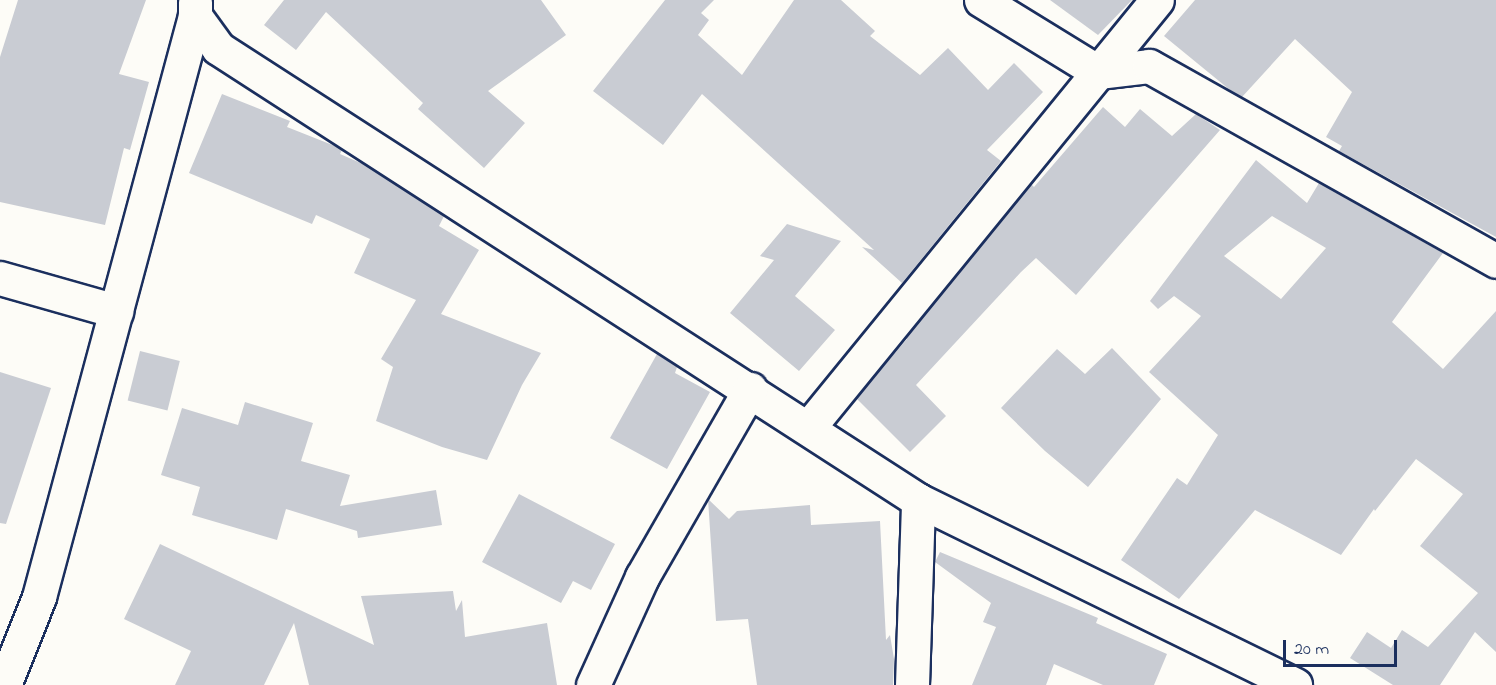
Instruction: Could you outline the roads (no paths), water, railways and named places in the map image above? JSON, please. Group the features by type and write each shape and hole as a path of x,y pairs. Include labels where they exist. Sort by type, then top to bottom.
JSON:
{"street":[{"path":"981,0 1098,72 1149,66 1496,261"},
{"path":"808,428 1157,0"},
{"path":"4,685 39,597 195,8"},
{"path":"195,8 218,48 750,389 918,500 1295,685"},
{"path":"0,278 116,311"},
{"path":"592,685 642,577 750,389"},
{"path":"912,685 918,500"}]}
